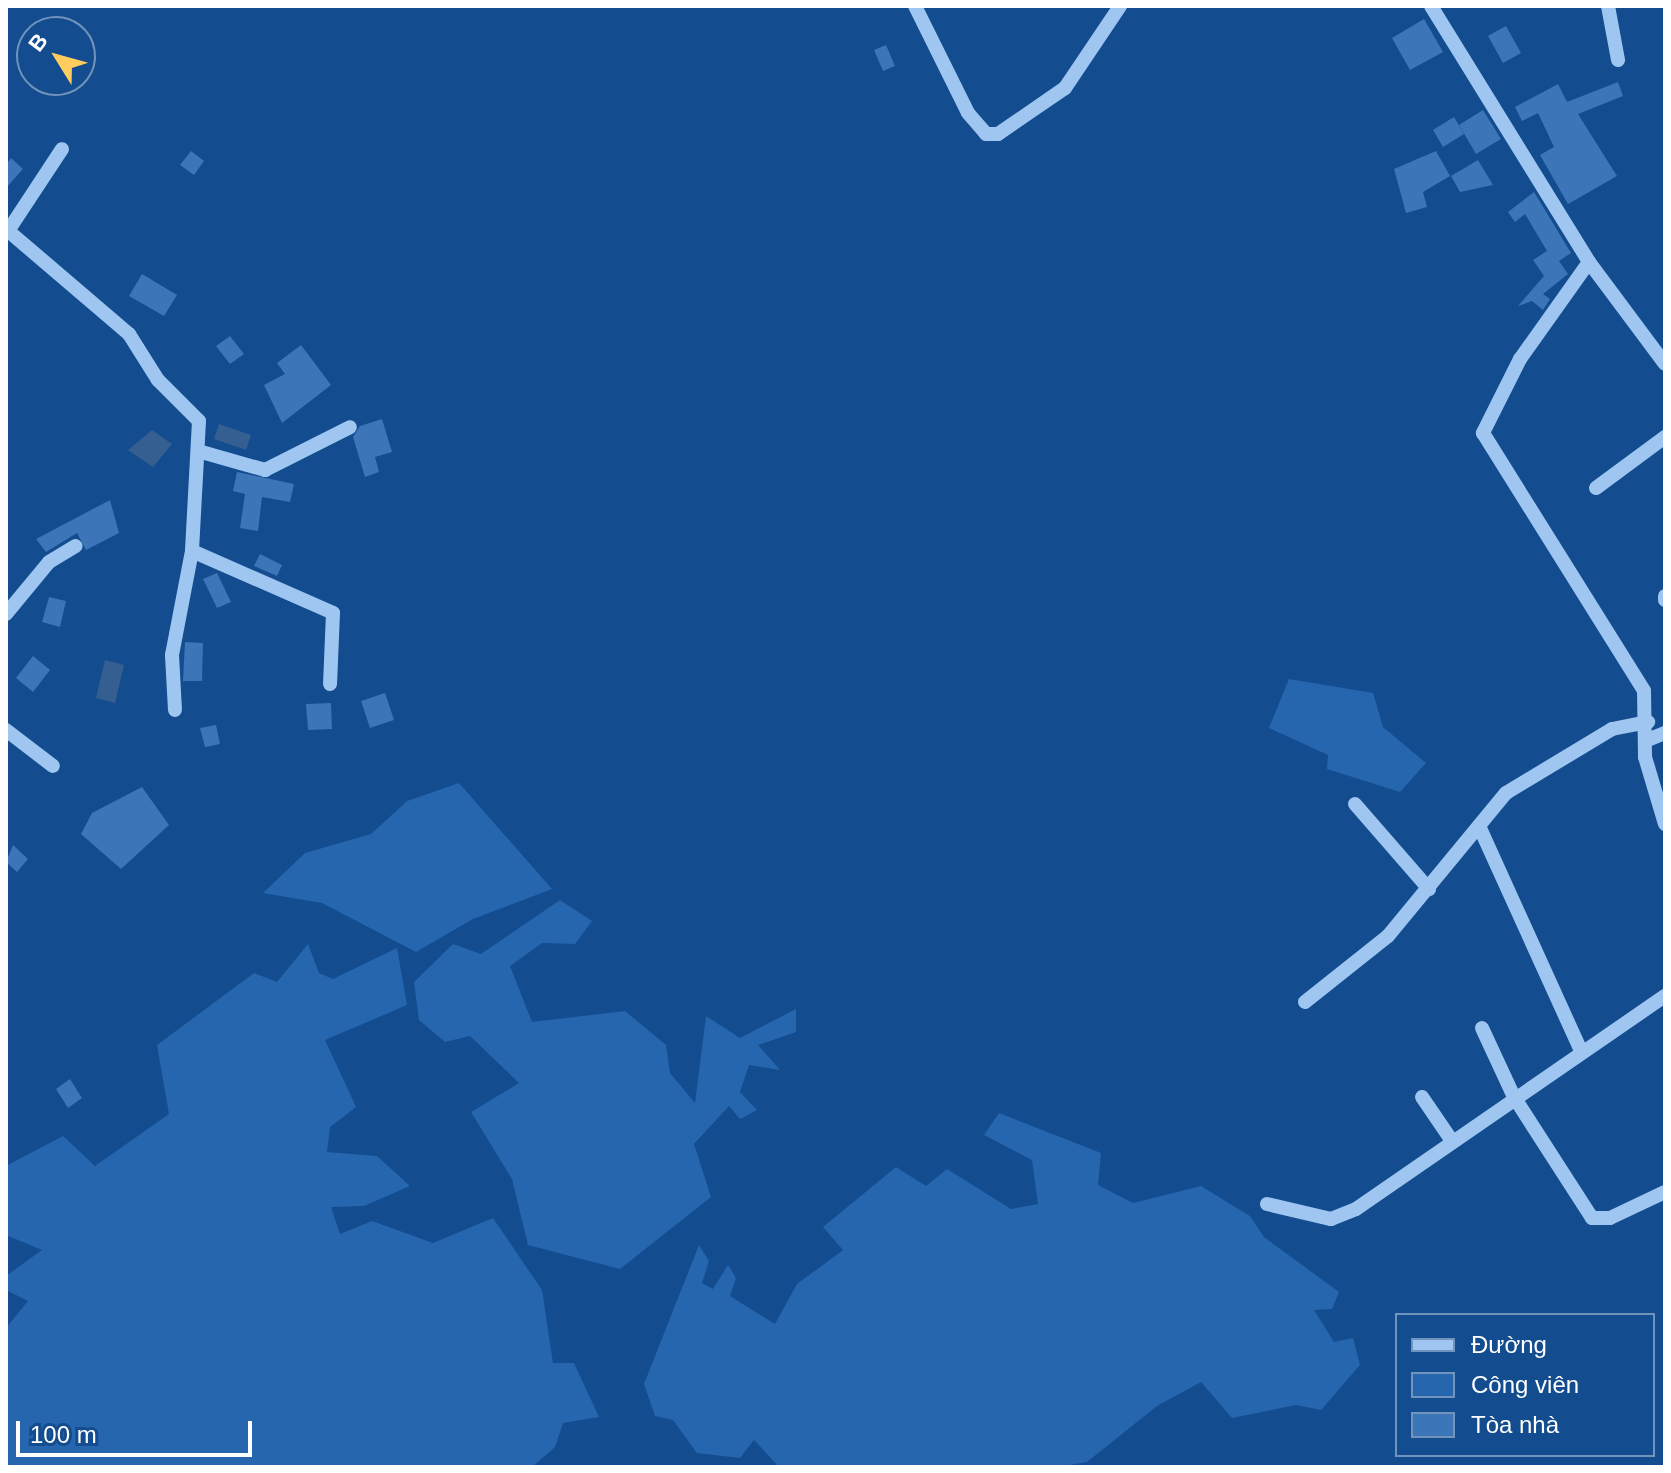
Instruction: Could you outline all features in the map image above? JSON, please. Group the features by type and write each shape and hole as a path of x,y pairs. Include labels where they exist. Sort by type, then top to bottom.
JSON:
{"street":[{"path":"915,6 968,113 986,134 998,134 1065,88 1120,6"},
{"path":"1431,6 1589,262 1665,364"},
{"path":"1608,6 1618,60"},
{"path":"62,149 7,230 129,334 158,380 199,421 192,551 172,655 175,710"},
{"path":"1589,262 1520,359 1483,433 1564,572 1635,674 1648,722 1645,741 1665,824"},
{"path":"198,451 265,470 350,427"},
{"path":"1596,488 1665,437"},
{"path":"6,614 49,562 76,546"},
{"path":"192,551 333,613 330,684"},
{"path":"1305,1002 1362,961 1429,889 1479,826 1524,780 1612,729 1648,722"},
{"path":"6,730 53,766"},
{"path":"1645,741 1665,733"},
{"path":"1355,804 1429,889"},
{"path":"1479,826 1581,1051"},
{"path":"1267,1204 1340,1217 1665,996"},
{"path":"1482,1028 1514,1097 1592,1218 1610,1218 1665,1192"},
{"path":"1422,1097 1452,1141"}],"green space":[{"path":"1289,679 1373,693 1383,727 1426,763 1400,792 1327,769 1328,755 1269,728"},
{"path":"459,783 552,889 473,919 416,952 322,903 263,893 305,853 371,834 407,801"},
{"path":"560,900 592,921 575,944 542,943 510,966 532,1022 625,1011 666,1045 670,1073 695,1103 706,1016 740,1038 796,1009 796,1032 758,1045 780,1070 749,1065 740,1092 757,1110 740,1119 729,1106 694,1144 711,1197 620,1269 528,1245 512,1179 471,1112 519,1083 470,1036 445,1042 419,1020 414,982 453,944 481,954"},
{"path":"308,944 319,973 333,979 397,948 407,1005 325,1040 356,1107 330,1127 327,1152 377,1156 410,1186 364,1206 331,1207 340,1234 372,1221 433,1243 493,1218 542,1290 553,1363 574,1363 599,1417 563,1423 555,1447 532,1467 6,1467 6,1328 28,1301 6,1290 6,1276 42,1250 6,1235 6,1166 63,1136 95,1166 169,1114 157,1045 254,973 277,982"},
{"path":"999,1113 1101,1153 1098,1185 1133,1203 1201,1186 1250,1216 1264,1237 1339,1292 1332,1309 1314,1310 1334,1342 1353,1338 1360,1365 1321,1410 1296,1405 1232,1418 1201,1382 1157,1406 1087,1462 1058,1467 779,1467 754,1440 740,1458 697,1453 673,1420 655,1416 644,1384 699,1245 709,1261 702,1283 713,1289 728,1265 736,1278 730,1296 775,1324 797,1284 843,1250 823,1227 896,1167 926,1186 947,1169 1011,1209 1038,1204 1032,1160 984,1135"}],"shaded area":[{"path":"219,424 251,435 246,450 214,439"},
{"path":"152,430 172,444 153,467 128,450"},
{"path":"105,660 124,665 115,703 96,698"}],"building":[{"path":"1424,19 1443,52 1410,70 1392,38"},
{"path":"1506,26 1521,53 1503,63 1488,36"},
{"path":"886,45 895,66 883,71 874,50"},
{"path":"1618,82 1623,96 1578,114 1617,176 1568,204 1540,155 1554,147 1538,113 1522,121 1515,107 1558,84 1567,102"},
{"path":"1483,110 1501,139 1476,154 1459,125"},
{"path":"1454,117 1464,134 1443,147 1433,130"},
{"path":"191,151 204,161 194,175 180,165"},
{"path":"1436,151 1450,176 1423,192 1427,207 1406,213 1394,169"},
{"path":"11,158 23,169 6,188 6,165"},
{"path":"1478,160 1493,185 1460,192 1451,176"},
{"path":"1534,192 1571,253 1559,261 1568,274 1543,294 1550,299 1543,310 1532,301 1518,306 1544,276 1533,260 1547,251 1525,214 1515,222 1508,212"},
{"path":"142,274 177,295 164,316 129,296"},
{"path":"230,336 244,354 230,364 216,346"},
{"path":"301,345 331,385 282,423 264,385 285,374 277,363"},
{"path":"382,419 392,452 375,457 379,472 365,477 353,437 360,426"},
{"path":"237,472 294,484 290,502 262,497 258,531 240,528 245,494 233,491"},
{"path":"110,500 119,533 86,550 77,533 46,552 36,539"},
{"path":"260,554 282,565 277,576 254,566"},
{"path":"217,573 231,602 217,608 203,579"},
{"path":"49,597 66,601 60,627 42,622"},
{"path":"185,642 203,643 202,681 183,681"},
{"path":"33,656 50,670 33,692 16,678"},
{"path":"385,693 394,720 370,728 361,701"},
{"path":"331,703 332,729 308,730 306,704"},
{"path":"216,725 220,744 205,747 200,728"},
{"path":"142,787 169,825 121,869 81,834 92,813"},
{"path":"13,845 28,859 17,872 6,862"},
{"path":"70,1079 82,1098 68,1108 56,1089"}]}
